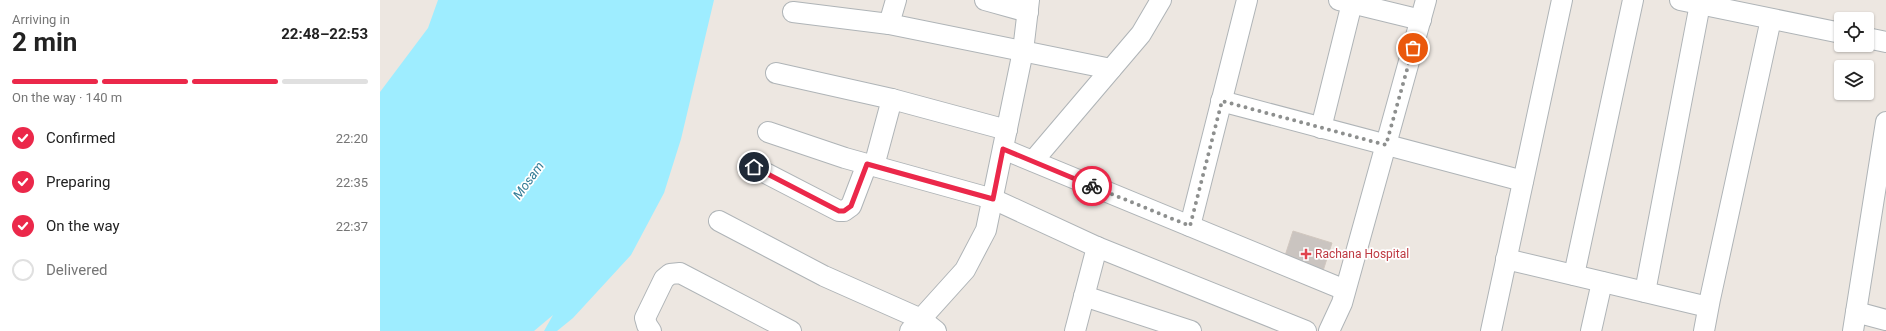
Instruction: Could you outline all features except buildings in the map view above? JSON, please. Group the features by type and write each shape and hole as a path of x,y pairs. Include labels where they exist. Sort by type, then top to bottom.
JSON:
{"street":[{"path":"889,24 896,0"},
{"path":"719,221 922,327 965,270 986,230 1023,51 1028,6 985,0"},
{"path":"1033,161 1141,34 1160,0"},
{"path":"1190,226 1247,0"},
{"path":"1329,331 1342,304 1426,0"},
{"path":"1491,331 1562,0"},
{"path":"1574,275 1633,0"},
{"path":"1680,0 1834,32"},
{"path":"1321,128 1346,2 1420,20"},
{"path":"1645,292 1700,4"},
{"path":"793,12 889,24 1111,70"},
{"path":"1704,331 1708,307 1772,19"},
{"path":"1874,39 1886,42"},
{"path":"776,73 892,99 1005,140 1033,161 1345,290"},
{"path":"754,167 839,211 844,211 851,206 871,165 892,99"},
{"path":"1222,101 1523,181"},
{"path":"1886,122 1855,322 1886,320"},
{"path":"768,132 871,165 993,199 1097,247 1306,331"},
{"path":"1075,331 1097,247"},
{"path":"1506,259 1708,307"},
{"path":"651,331 647,325 646,318 664,280 670,274 680,273 791,331"},
{"path":"1591,331 1602,282"},
{"path":"1084,296 1190,331"}],"water":[{"name":"Mosam","path":"438,0 714,0 681,139 664,193 631,255 573,318 557,331 544,331 553,315 534,331 380,331 380,92 428,28"}],"way so far":[{"path":"1092,186 1190,226 1222,101 1386,145 1413,48"}],"place":[{"name":"Rachana Hospital","path":"1306,254"}],"route":[{"path":"754,167 839,211 844,211 851,206 867,164 993,199 1003,149 1092,186"}]}
